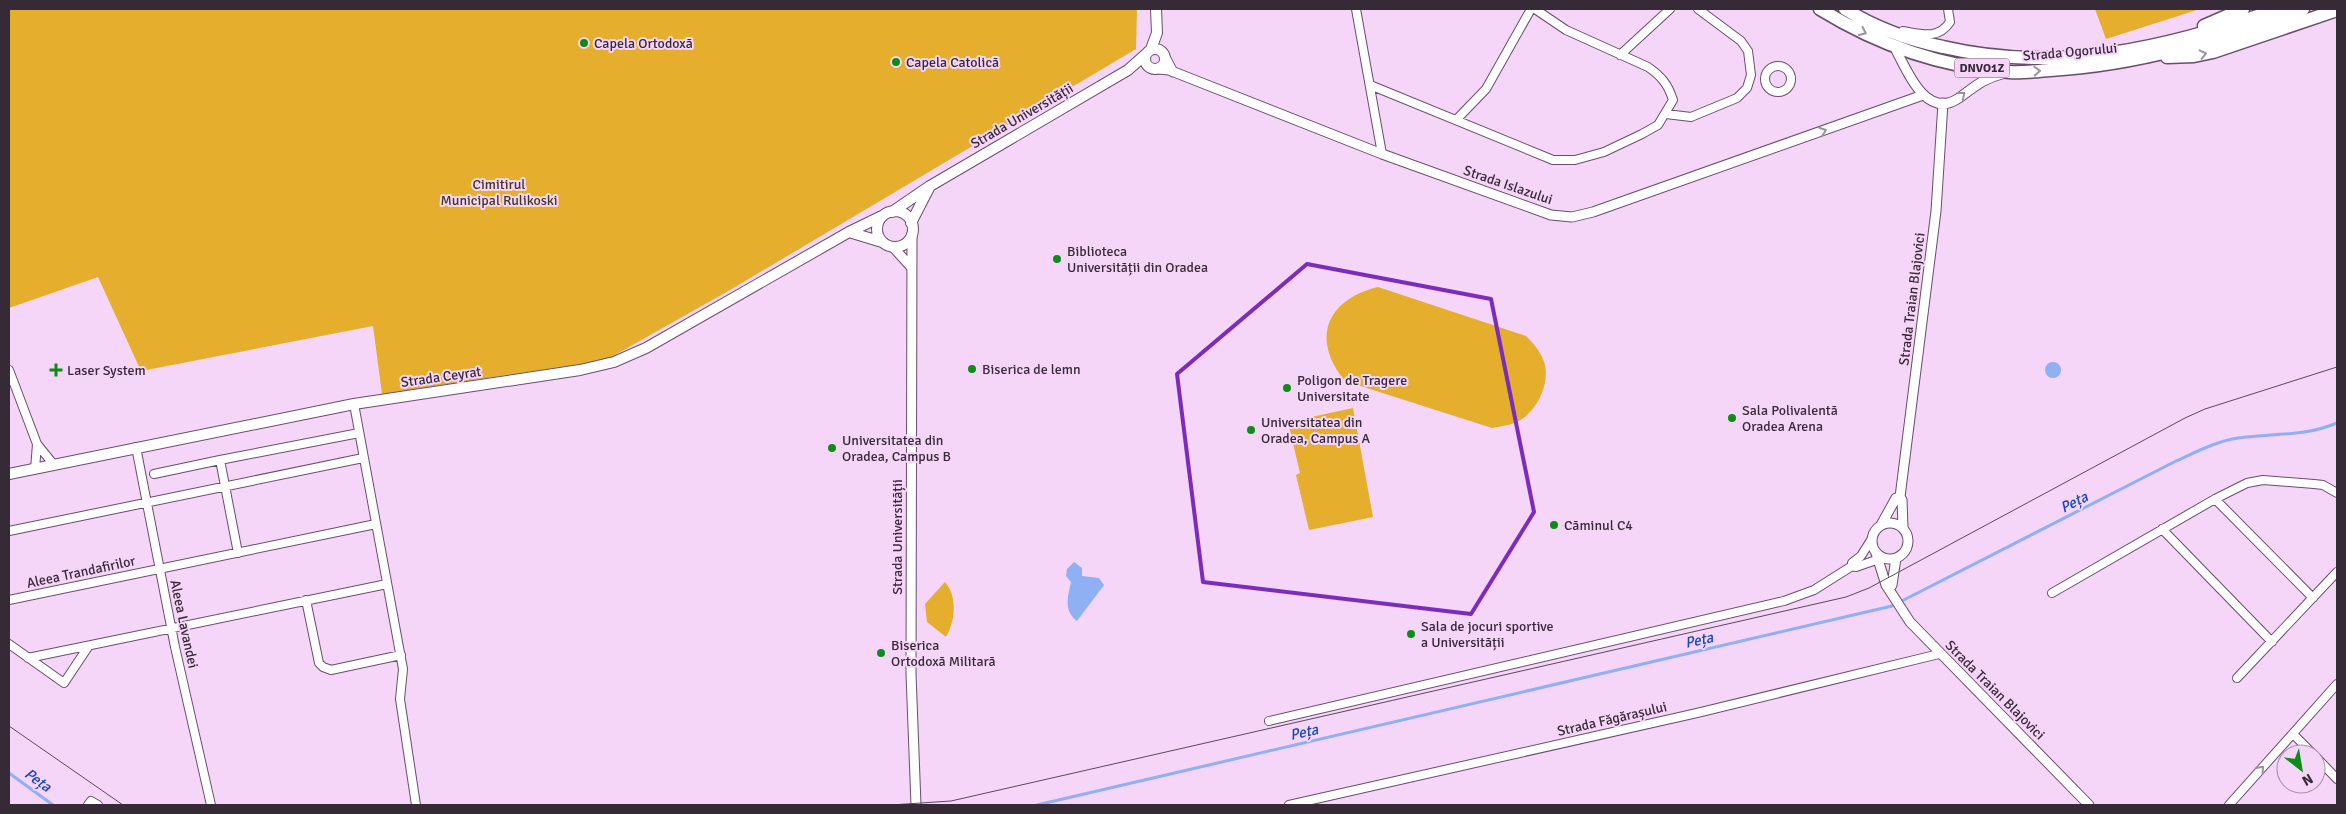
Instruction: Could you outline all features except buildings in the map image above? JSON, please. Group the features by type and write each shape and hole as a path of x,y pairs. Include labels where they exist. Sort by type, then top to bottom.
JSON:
{"highway":[{"name":"Strada Ogorului","path":"1820,9 1856,29 1894,46 1940,60 2010,72 2074,69 2154,56"},
{"name":"Strada Ogorului","path":"1844,9 1879,26 1930,44 1970,54 2034,59 2071,58 2099,55 2178,40"},
{"path":"2178,40 2243,9"},
{"name":"DNVO1Z","path":"2178,40 2278,9"},
{"name":"DNVO1Z","path":"2154,56 2215,39 2302,9"},
{"path":"2154,56 2177,57 2213,52 2337,10"}],"main road":[{"name":"Strada Universității","path":"1156,9 1157,32 1165,56"},
{"name":"Strada Universității","path":"887,214 930,186 1128,70 1149,52 1157,32"},
{"path":"1158,49 1165,56 1164,65 1155,68 1145,60 1149,52 1158,49"},
{"name":"Strada Universității","path":"1128,70 1155,68"},
{"path":"849,232 893,247 905,244 912,234 911,223 930,186"},
{"path":"882,242 877,232 878,222 887,214 904,214 911,223"},
{"name":"Strada Ceyrat","path":"9,474 354,404 560,373 614,362 646,348 849,232 887,214"}],"street":[{"path":"1356,9 1382,154"},
{"path":"1457,119 1486,88 1531,9"},
{"path":"1370,85 1457,119 1553,160 1575,160 1604,152 1658,125 1673,100 1669,87 1659,75 1648,67 1566,30 1535,9"},
{"path":"1620,55 1670,9"},
{"path":"1666,114 1691,117 1738,98 1747,88 1752,76 1748,51 1741,42 1698,9"},
{"path":"1879,26 1932,35 1945,28 1950,22 1948,9"},
{"path":"1894,46 1912,80 1923,95 1943,103 1954,100 1984,80 2010,72"},
{"path":"1165,56 1173,72"},
{"name":"Strada Islazului","path":"1155,68 1173,72 1382,154 1550,215 1572,217 1593,212 1923,95"},
{"path":"1752,76 1765,77"},
{"name":"Strada Traian Blajovici","path":"1903,527 1902,500 1900,497 1936,211 1943,103"},
{"name":"Strada Universității","path":"912,234 911,674 916,805"},
{"path":"893,247 912,268"},
{"path":"9,370 37,444 54,465"},
{"path":"354,404 401,655 403,669 400,699 416,805"},
{"path":"154,474 359,432"},
{"path":"35,469 37,444"},
{"name":"Aleea Lavandei","path":"136,447 171,628 211,805"},
{"path":"9,531 147,501 363,458"},
{"path":"220,460 238,553"},
{"path":"2052,593 2236,487 2264,480 2323,485 2337,493"},
{"path":"1269,721 1784,601 1814,590 1852,566 1852,563 1861,556 1874,531 1880,525 1896,498 1900,497"},
{"path":"2215,499 2313,598"},
{"path":"1852,566 1856,567 1878,556 1896,558 1903,554 1908,538 1903,527 1893,522 1880,525"},
{"name":"Aleea Trandafirilor","path":"9,600 376,524"},
{"path":"2162,529 2272,642"},
{"path":"1871,540 1878,556"},
{"name":"Strada Traian Blajovici","path":"1878,556 1886,584 1910,622 2089,805"},
{"path":"1890,589 1896,558"},
{"path":"2236,678 2337,572"},
{"path":"28,658 387,584"},
{"path":"306,600 319,663 323,667 331,670 401,655"},
{"path":"9,644 64,684 88,647"},
{"name":"Strada Făgărașului","path":"1289,805 1687,715 1940,654"},
{"path":"2229,805 2337,684"},
{"path":"2293,734 2302,744"},
{"path":"2326,768 2337,779"}],"highlighted area":[{"path":"1307,264 1491,299 1534,512 1471,614 1203,582 1177,374"}],"green space":[{"name":"Cimitirul Municipal Rulikoski","path":"9,9 1137,9 1136,49 730,290 606,360 382,394 373,326 141,371 98,277 9,308"},
{"path":"2095,9 2200,9 2106,39"},
{"path":"1378,287 1526,336 1540,353 1546,372 1544,388 1533,409 1519,421 1492,428 1345,381 1334,365 1328,350 1327,336 1329,323 1336,311 1346,301"},
{"path":"1353,408 1373,517 1309,530 1296,475 1300,473 1288,422"},
{"path":"945,582 952,595 954,609 946,637 927,622 925,604"}],"water":[{"path":"2050,362 2056,362 2061,367 2059,376 2050,378 2045,373 2045,367"},
{"path":"1074,562 1082,568 1082,576 1099,578 1104,585 1077,621 1068,608 1071,582 1066,576 1067,569"}],"waterway":[{"name":"Peța","path":"1037,805 1892,606 2207,447 2251,436 2313,431 2337,423"},
{"name":"Peța","path":"9,773 53,805"}],"tram line":[{"path":"891,805 951,801 1846,597 1869,588 2185,418 2205,409 2337,367"},
{"path":"9,726 123,805"}],"place":[{"name":"Capela Ortodoxă","path":"584,43"},
{"name":"Capela Catolică","path":"896,62"},
{"name":"Biblioteca Universității din Oradea","path":"1057,259"},
{"name":"Biserica de lemn","path":"972,369"},
{"name":"Laser System","path":"56,370"},
{"name":"Poligon de Tragere Universitate","path":"1287,388"},
{"name":"Sala Polivalentă Oradea Arena","path":"1732,418"},
{"name":"Universitatea din Oradea, Campus A","path":"1251,430"},
{"name":"Universitatea din Oradea, Campus B","path":"832,448"},
{"name":"Căminul C4","path":"1554,525"},
{"name":"Sala de jocuri sportive a Universității","path":"1411,634"},
{"name":"Biserica Ortodoxă Militară","path":"881,653"}]}
